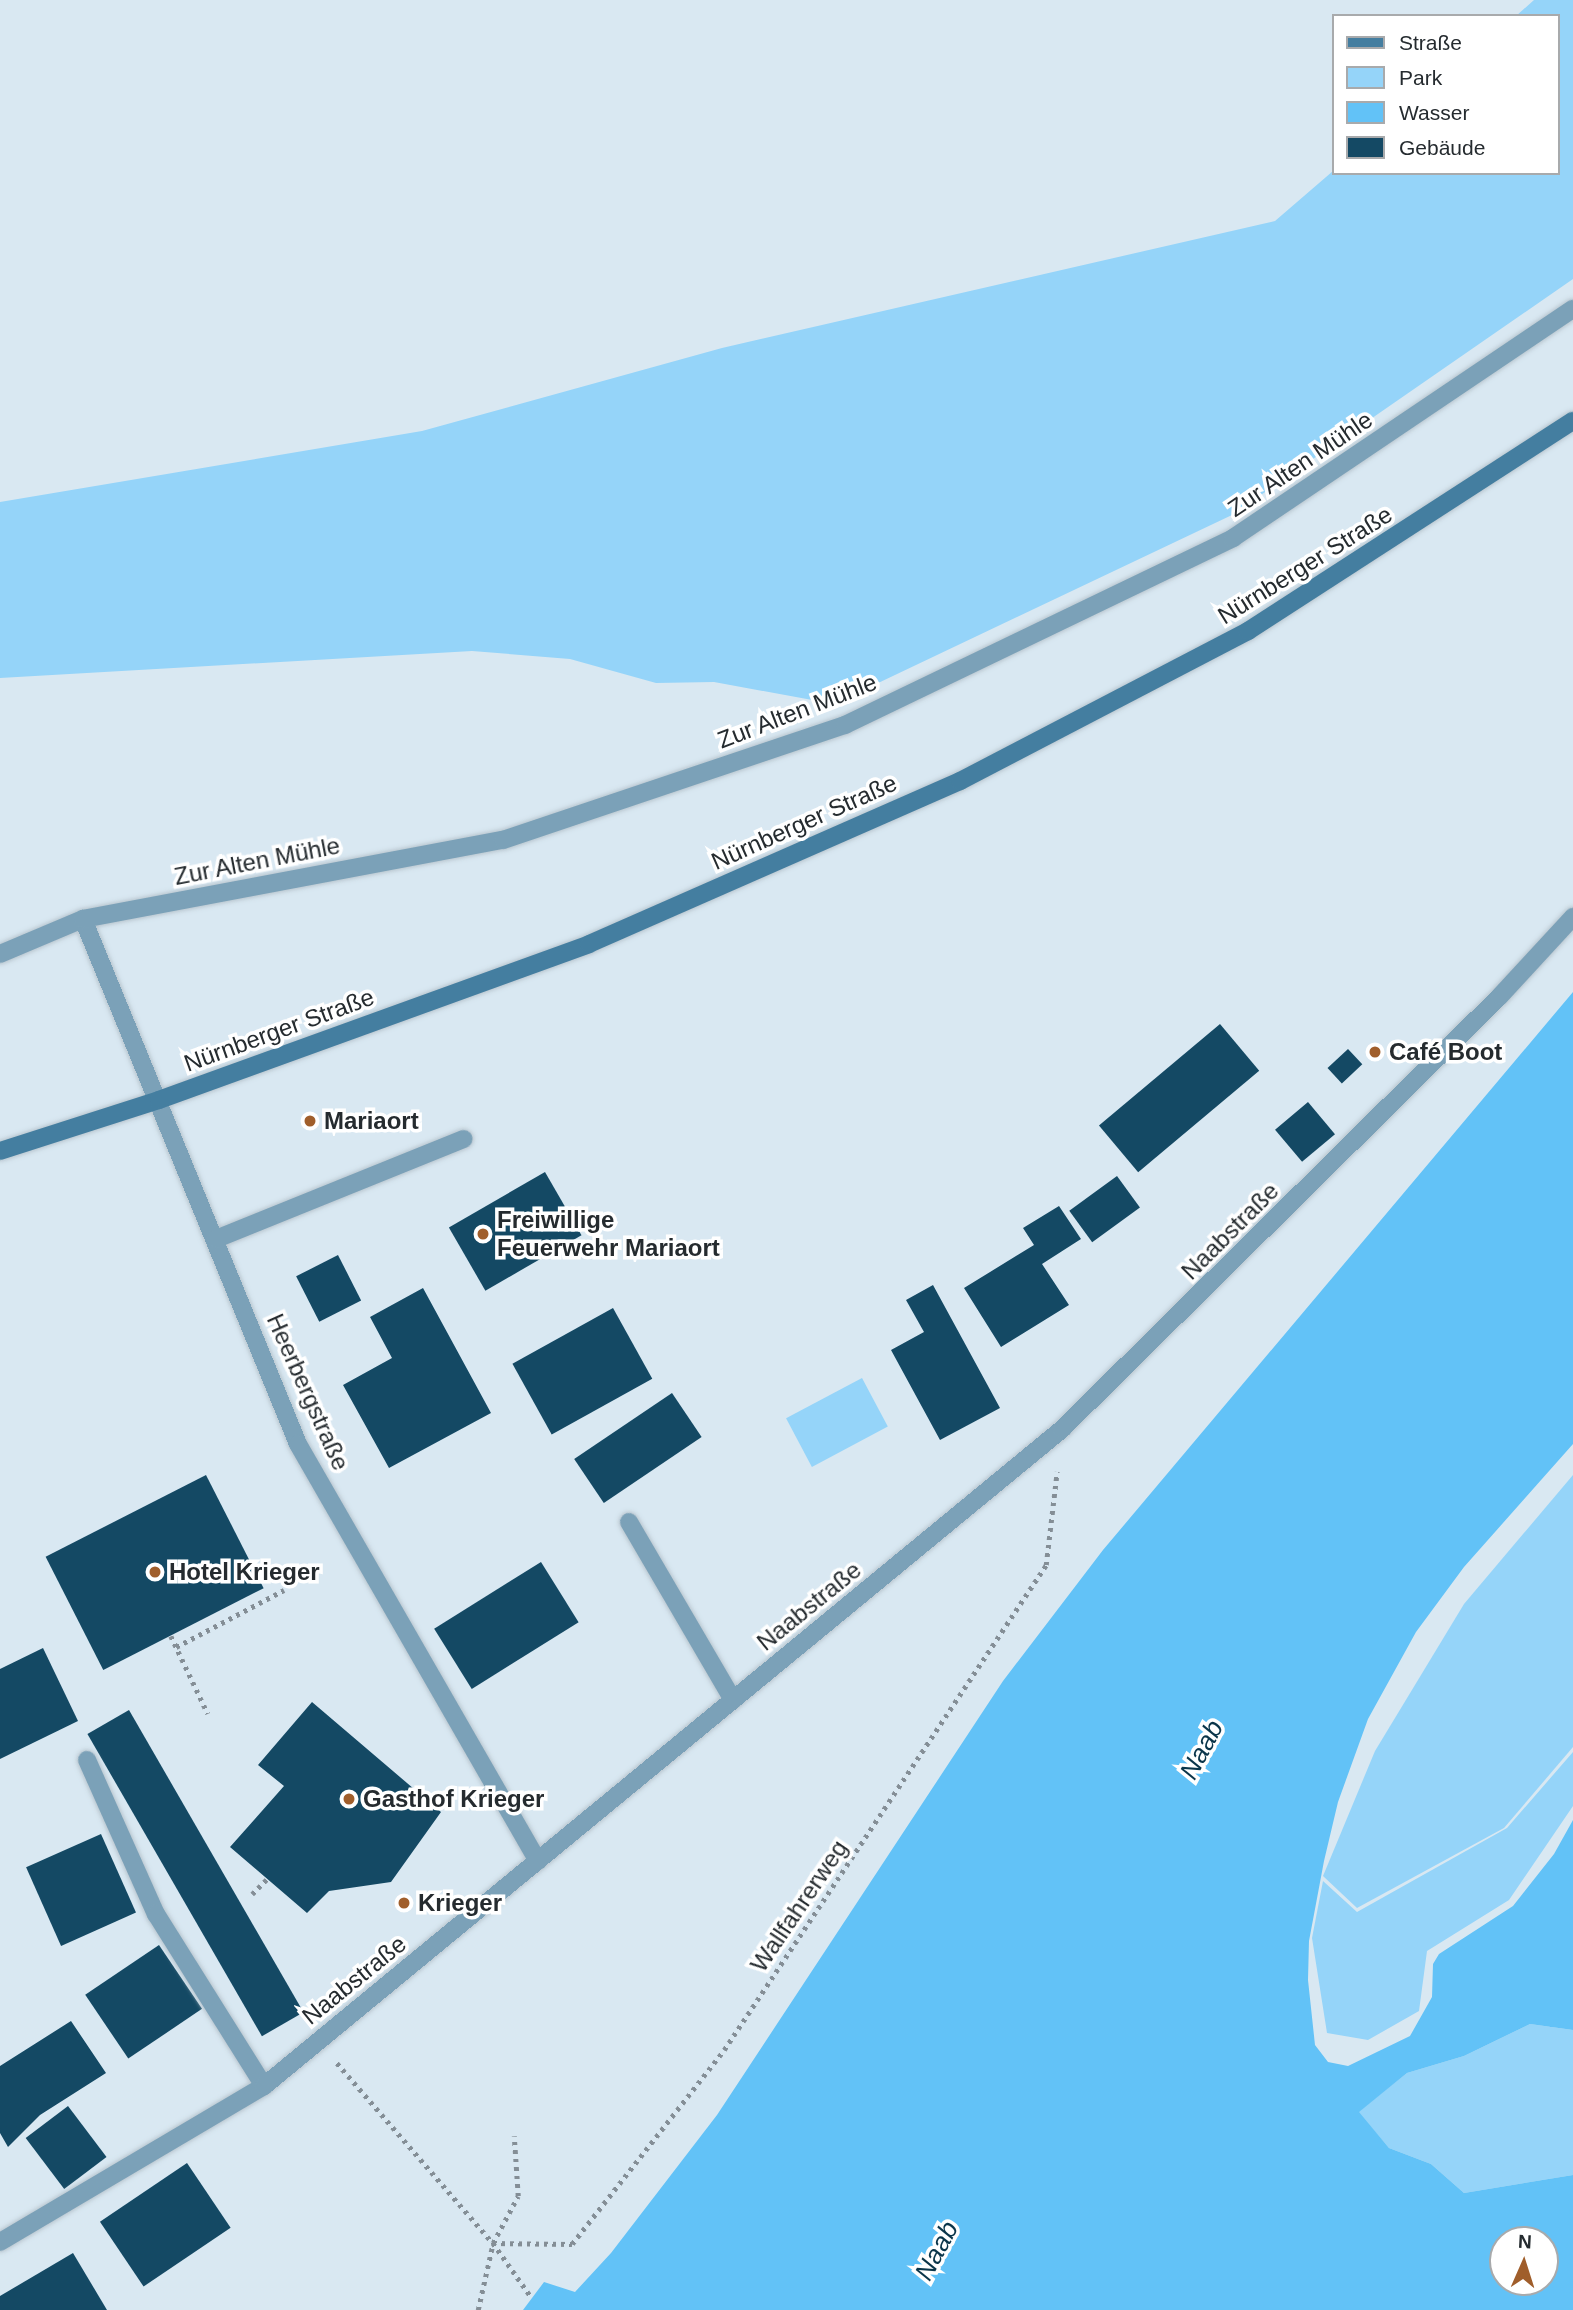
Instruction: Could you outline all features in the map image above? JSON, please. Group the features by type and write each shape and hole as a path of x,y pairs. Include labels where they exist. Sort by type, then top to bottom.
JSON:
{"main road":[{"name":"Nürnberger Straße","path":"0,1151 159,1100 589,944 960,780 1248,631 1573,421"}],"street":[{"name":"Zur Alten Mühle","path":"0,954 83,919 503,840 845,725 1233,538 1573,309"},
{"name":"Naabstraße","path":"0,2242 264,2086 1062,1429 1500,996 1573,917"},
{"name":"Heerbergstraße","path":"83,919 298,1444 538,1861"},
{"path":"216,1239 464,1139"},
{"path":"629,1522 733,1700"},
{"path":"87,1760 156,1914 264,2086"}],"path":[{"name":"Wallfahrerweg","path":"493,2243 572,2244 724,2050 1046,1566 1062,1429"},
{"path":"176,1647 284,1590"},
{"path":"171,1636 208,1714"},
{"path":"252,1894 267,1879"},
{"path":"318,2041 493,2243 532,2298"},
{"path":"478,2310 493,2243 518,2196 514,2136"}],"green space":[{"path":"1534,0 1573,0 1573,279 1232,515 834,704 714,682 656,683 570,659 472,651 0,678 0,502 422,431 722,348 1275,221 1332,172 1332,175 1559,175 1559,14 1518,14"},
{"path":"862,1378 888,1427 812,1467 786,1418"},
{"path":"1573,1475 1573,1747 1504,1828 1357,1908 1323,1876 1375,1751 1464,1604"},
{"path":"1573,1752 1573,1806 1509,1900 1427,1951 1419,2011 1368,2040 1327,2033 1312,1938 1323,1881 1357,1912 1507,1828"},
{"path":"1530,2024 1573,2030 1573,2175 1464,2193 1431,2164 1389,2148 1358,2112 1407,2073 1464,2056"}],"water":[{"name":"Naab","path":"1573,992 1573,1444 1464,1567 1416,1632 1368,1719 1338,1802 1324,1861 1309,1941 1308,1980 1315,2045 1328,2062 1348,2066 1410,2036 1432,1997 1433,1964 1439,1954 1513,1906 1554,1854 1573,1820 1573,2030 1530,2024 1464,2056 1407,2073 1359,2112 1389,2148 1431,2164 1464,2193 1573,2175 1573,2310 523,2310 544,2282 575,2292 611,2253 717,2115 1003,1681 1103,1550"}],"building":[{"path":"1220,1024 1259,1071 1138,1172 1099,1126"},
{"path":"1348,1049 1362,1064 1342,1083 1328,1068"},
{"path":"1308,1102 1335,1134 1302,1162 1275,1130"},
{"name":"Freiwillige Feuerwehr Mariaort","path":"545,1172 582,1235 485,1291 449,1228"},
{"path":"1117,1176 1140,1208 1092,1242 1069,1211"},
{"path":"1059,1206 1081,1239 1042,1264 1069,1305 1001,1347 964,1288 1034,1245 1023,1228"},
{"path":"338,1255 361,1300 319,1322 296,1276"},
{"path":"933,1285 1000,1408 940,1440 891,1350 924,1332 906,1300"},
{"path":"423,1288 491,1413 389,1468 343,1385 392,1358 370,1317"},
{"path":"613,1308 652,1379 552,1435 512,1364"},
{"path":"672,1393 702,1437 604,1503 574,1459"},
{"name":"Hotel Krieger","path":"206,1475 264,1588 103,1670 46,1557"},
{"path":"541,1562 579,1622 472,1689 434,1629"},
{"path":"43,1648 78,1721 0,1759 0,1669"},
{"name":"Gasthof Krieger","path":"312,1702 441,1812 391,1882 329,1891 307,1913 230,1847 284,1786 258,1765"},
{"path":"129,1710 304,2012 262,2036 87,1734"},
{"path":"101,1834 136,1913 61,1946 26,1867"},
{"path":"159,1945 202,2009 128,2059 85,1995"},
{"path":"71,2021 106,2073 40,2115 8,2147 0,2133 0,2066"},
{"path":"68,2106 107,2157 64,2189 26,2138"},
{"path":"187,2163 231,2228 144,2286 100,2222"},
{"path":"73,2253 107,2310 0,2310 0,2296"}],"place":[{"name":"Café Boot","path":"1375,1052"},
{"name":"Mariaort","path":"310,1121"},
{"name":"Freiwillige Feuerwehr Mariaort","path":"483,1234"},
{"name":"Hotel Krieger","path":"155,1572"},
{"name":"Gasthof Krieger","path":"349,1799"},
{"name":"Krieger","path":"404,1903"}]}
